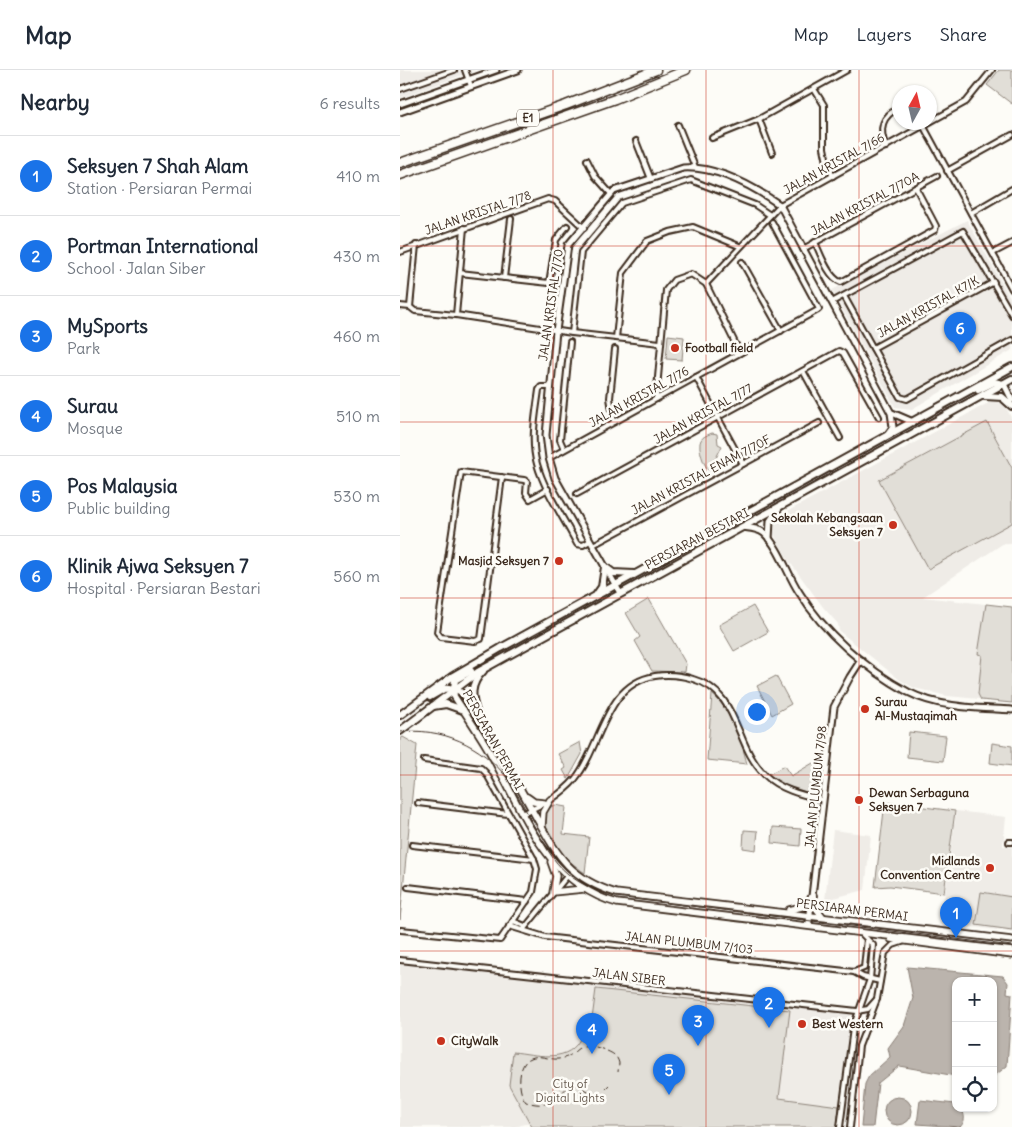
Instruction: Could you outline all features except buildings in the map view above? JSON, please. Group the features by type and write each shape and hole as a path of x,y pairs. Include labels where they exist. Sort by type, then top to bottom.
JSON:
{"highway":[{"name":"E1","path":"400,163 566,105 656,70"},
{"name":"E1","path":"400,175 615,99 686,70"}],"main road":[{"name":"PERSIARAN BESTARI","path":"400,715 453,676 501,648 1012,367"},
{"name":"PERSIARAN BESTARI","path":"400,731 454,688 492,664 1012,379"},
{"path":"942,406 994,382 1004,384"},
{"path":"978,398 996,395 1002,397 1012,406"},
{"path":"596,596 602,587 605,567 613,573 636,574"},
{"path":"414,705 444,689 454,688 455,680 494,657 501,648"},
{"path":"477,715 472,700 473,686 481,673 492,664"},
{"name":"PERSIARAN PERMAI","path":"1012,940 823,917 810,919 782,911 616,893 595,886 572,870 551,847 532,810 477,715 461,691 454,688 454,696 487,746 522,814 546,854 567,876 599,898 617,902 842,930 864,935 1012,953"},
{"path":"430,707 446,704 463,710"},
{"path":"515,781 529,799 547,802 543,812 542,829"},
{"path":"546,854 555,870 553,892 584,889"},
{"path":"782,911 802,909 813,895"},
{"path":"813,895 814,907 823,917"},
{"path":"767,920 777,918 810,919 844,926 864,935 907,942 1012,953"}],"street":[{"path":"400,89 454,70"},
{"path":"465,70 472,86"},
{"path":"400,104 496,70"},
{"path":"400,112 518,70"},
{"path":"712,138 758,118 847,70"},
{"name":"JALAN KRISTAL 7/66","path":"937,119 966,102 990,71"},
{"path":"814,89 824,105 824,148 828,167 833,176"},
{"path":"886,147 882,134 884,118 892,111"},
{"path":"758,118 772,153"},
{"path":"678,125 695,167 761,192 780,205 892,413 893,427 886,437"},
{"name":"JALAN KRISTAL 7/66","path":"706,284 739,246 780,205 917,130"},
{"path":"926,130 1012,289"},
{"path":"947,171 1012,135"},
{"path":"636,141 651,179"},
{"path":"587,160 595,176 611,194"},
{"name":"JALAN KRISTAL 7/70","path":"620,594 555,478 548,458 546,435 556,330 567,249 611,194 618,189 683,168 695,167"},
{"name":"JALAN KRISTAL 7/70A","path":"803,249 937,176"},
{"path":"572,333 581,252 622,202 691,180 755,205 770,215"},
{"path":"815,242 832,276 836,281 841,282 935,230 936,226 916,188"},
{"path":"971,212 1012,189"},
{"name":"JALAN KRISTAL 7/78","path":"400,252 548,199 555,201 584,228"},
{"path":"504,278 511,219"},
{"name":"JALAN KRISTAL 7/76","path":"548,458 818,310 819,308 772,222"},
{"path":"460,273 549,283 556,240 567,226"},
{"path":"456,315 464,228"},
{"path":"616,338 622,273 647,241 670,232 693,228 739,246"},
{"path":"832,302 963,231 1012,315"},
{"path":"993,253 1012,243"},
{"path":"410,307 416,245"},
{"path":"742,262 781,331"},
{"path":"656,399 666,290 674,280 684,275 698,277 706,284 740,353"},
{"name":"JALAN KRISTAL K7/K","path":"873,348 994,282"},
{"path":"844,296 900,398 907,399 1012,340"},
{"path":"400,306 410,307 415,311 660,343"},
{"path":"564,449 560,440 570,342"},
{"path":"614,422 610,398 615,349"},
{"name":"JALAN KRISTAL 7/77","path":"577,494 839,351 843,353 879,417"},
{"path":"803,371 840,438"},
{"path":"696,377 743,464"},
{"path":"1004,384 1012,400"},
{"path":"551,387 541,387 539,390 534,426 536,462 548,489 578,544 592,543"},
{"path":"892,413 913,422"},
{"name":"JALAN KRISTAL ENAM 7/70F","path":"592,543 819,423"},
{"path":"502,477 481,640 441,637 437,632 461,472 502,477 527,481 526,493 530,499 548,489"},
{"path":"769,540 770,520 779,507"},
{"path":"742,528 759,530 769,540 812,612 832,634 862,660 906,691 934,702 964,707 1012,710"},
{"name":"JALAN PLUMBUM 7/98","path":"810,919 834,706 862,660"},
{"path":"522,814 547,802 576,778 613,706 623,693 634,683 647,678 669,674 701,681 722,696 755,762 764,775 789,790 824,800"},
{"path":"402,930 498,941 533,892 537,869 534,859 486,773 480,768 424,760"},
{"path":"418,804 508,814"},
{"path":"412,845 534,859"},
{"path":"524,928 572,870"},
{"path":"408,887 527,901"},
{"path":"513,921 524,928"},
{"path":"509,926 524,928"},
{"name":"JALAN PLUMBUM 7/103","path":"524,928 545,937 854,972 870,979 880,980"},
{"path":"854,972 864,968 864,935"},
{"path":"840,1127 848,1053 857,1011 870,979 873,946 864,935"},
{"path":"850,1127 860,1046 877,998 887,950 893,944 907,942"},
{"name":"JALAN SIBER","path":"400,960 857,1011"},
{"path":"857,1011 868,1009 877,998"}],"shaded area":[{"path":"400,70 476,70 400,98"},
{"path":"967,220 1012,301 1012,350 912,409 895,407 832,290"},
{"name":"Sekolah Kebangsaan Seksyen 7","path":"992,401 1004,404 1012,419 1012,544 1004,543 923,597 1012,607 1012,702 947,696 914,688 900,680 839,631 838,624 789,561 773,533 777,517"},
{"path":"956,811 1006,817 1003,846 1012,847 1012,932 941,923"},
{"path":"833,830 871,835 865,890 825,900"},
{"path":"400,964 851,1014 837,1127 590,1127 536,1121 515,1127 400,1127"},
{"path":"907,967 1003,976 1008,983 1007,993 1012,994 1007,1066 997,1074 997,977 952,977 952,1075 899,1066 878,1083 873,1127 861,1127 865,1084 869,1076 890,1057 888,1048 904,1026 913,998"},
{"path":"898,1097 908,1101 912,1111 908,1121 898,1125 888,1121 884,1111 888,1101"},
{"path":"920,1100 952,1104 952,1112 962,1112 964,1116 960,1127 917,1124"}],"green space":[{"path":"999,70 1012,70 1012,104 987,85"},
{"name":"Football field","path":"668,335 684,337 682,360 666,359"},
{"path":"987,422 1012,468 1012,523 928,569 879,480"},
{"path":"712,433 717,434 718,444 722,446 715,460 716,466 710,471 703,461 700,443 703,438"},
{"path":"649,599 686,664 685,672 652,671 635,641 640,637 626,613"},
{"path":"986,604 1012,607 1012,703 981,700 978,694 982,655 978,654"},
{"path":"753,606 768,632 734,651 719,625"},
{"path":"776,676 791,704 772,715 757,686"},
{"path":"712,694 730,717 739,736 747,764 707,760"},
{"path":"909,732 946,736 943,761 907,757"},
{"path":"403,737 417,745 400,920 400,739"},
{"path":"580,742 582,754 568,779 563,770 566,768 558,754"},
{"path":"992,743 1012,746 1012,766 990,763"},
{"path":"813,763 823,769 819,791 807,792 792,788 779,782 769,774 784,766 791,776"},
{"path":"885,802 955,811 944,893 890,886 875,887"},
{"path":"555,805 566,807 563,834 589,837 585,873 555,846 546,828 545,818 547,809"},
{"path":"773,827 801,829 800,846 772,843"},
{"path":"744,830 758,831 756,850 743,848"},
{"path":"981,892 1012,897 1012,930 976,925"},
{"name":"City of Digital Lights","path":"596,989 790,1010 779,1098 839,1106 837,1127 532,1127 509,1085 513,1052 549,1056 566,1053 573,1048 580,1039 582,1018 592,1019"}],"tram line":[{"path":"400,732 430,732 445,736 459,741 485,756 497,766 511,783 544,844 557,863 578,881 612,896 1012,946"}],"railway":[{"path":"609,1085 599,1095 594,1096 578,1085 570,1085 552,1101 535,1104 526,1102 523,1097 520,1078 523,1066 531,1058 558,1059 571,1055 582,1046 596,1047 612,1053 619,1063 618,1072"}],"place":[{"name":"Football field","path":"675,348"},
{"name":"Klinik Ajwa Seksyen 7","path":"960,353"},
{"name":"Sekolah Kebangsaan Seksyen 7","path":"893,525"},
{"name":"Masjid Seksyen 7","path":"559,561"},
{"name":"Surau Al-Mustaqimah","path":"865,709"},
{"name":"Dewan Serbaguna Seksyen 7","path":"859,800"},
{"name":"Midlands Convention Centre","path":"990,868"},
{"name":"Seksyen 7 Shah Alam","path":"956,938"},
{"name":"Best Western","path":"802,1024"},
{"name":"Portman International","path":"769,1028"},
{"name":"CityWalk","path":"441,1041"},
{"name":"MySports","path":"698,1046"},
{"name":"Surau","path":"592,1054"},
{"name":"Pos Malaysia","path":"669,1095"}]}
